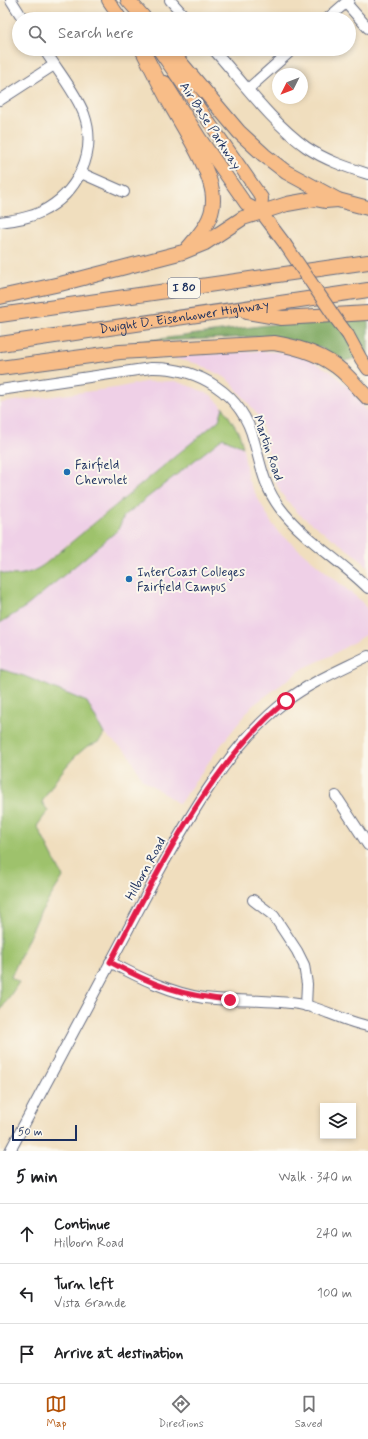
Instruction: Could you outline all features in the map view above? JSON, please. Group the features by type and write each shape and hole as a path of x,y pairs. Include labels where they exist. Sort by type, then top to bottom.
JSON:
{"highway":[{"path":"128,0 139,12"},
{"path":"146,56 203,165 213,191 212,210 208,222 202,232 183,252"},
{"path":"175,56 239,132 264,155 286,172 338,200 368,208"},
{"path":"0,297 60,284 183,252 205,243 243,218 261,212 300,201 315,199 325,201 338,200"},
{"name":"I 80","path":"0,315 368,262"},
{"name":"Dwight D. Eisenhower Highway","path":"0,344 368,290"},
{"path":"235,309 282,318 368,313"},
{"path":"0,368 120,352 274,343 295,346 320,356 342,371 368,398"}],"main road":[{"path":"108,0 116,12"},
{"path":"124,0 132,12"},
{"name":"Air Base Parkway","path":"147,56 200,138 246,204 261,212 285,244 348,335 360,359 368,370"},
{"name":"Air Base Parkway","path":"163,56 262,198 261,212"}],"street":[{"path":"10,0 19,12"},
{"path":"170,0 181,12"},
{"path":"336,12 348,1 368,28"},
{"path":"0,222 27,217 53,205 69,190 81,173 85,160 88,134 84,115 77,99 48,56"},
{"path":"219,56 270,115 307,147 327,159 368,174"},
{"path":"248,89 285,56"},
{"path":"0,100 54,65"},
{"path":"81,173 124,192"},
{"name":"Martin Road","path":"0,390 151,368 176,369 202,377 229,397 240,410 249,426 254,440 262,474 279,508 297,527 340,562 368,588"},
{"name":"Hilborn Road","path":"10,1151 110,962 185,826 207,790 247,738 267,717 300,691 368,656"},
{"path":"336,796 368,845"},
{"path":"253,900 274,916 297,951 304,965 307,984 306,1006"},
{"path":"110,962 152,983 179,992 204,998 279,1001 306,1006 368,1026"}],"shaded area":[{"path":"258,351 292,354 312,361 330,371 352,390 368,413 368,567 359,558 299,514 281,493 275,481 265,434 258,416 234,386 226,378 198,364 164,356"},
{"path":"175,381 211,395 223,407 219,420 35,571 21,575 5,574 0,572 0,403 115,388 145,382"},
{"path":"223,438 243,447 248,480 271,522 279,533 360,600 368,610 368,633 330,656 304,668 252,706 221,745 179,804 142,779 128,753 104,734 87,702 24,676 0,669 0,623 27,606 118,530 124,516"}],"green space":[{"path":"368,312 368,354 342,362 321,348 275,336 136,342"},
{"path":"223,407 239,433 243,447 223,438 124,516 118,530 27,606 0,623 0,572 18,575 29,573 45,564 219,420"},
{"path":"0,669 24,676 87,702 104,734 98,742 85,748 66,766 42,802 48,811 37,826 63,877 39,915 11,977 19,982 0,1011"}],"place":[{"name":"Fairfield Chevrolet","path":"67,472"},
{"name":"InterCoast Colleges Fairfield Campus","path":"129,579"}],"route":[{"path":"230,1000 204,998 179,992 152,983 110,962 181,832 207,790 247,738 267,717 286,701"}]}
